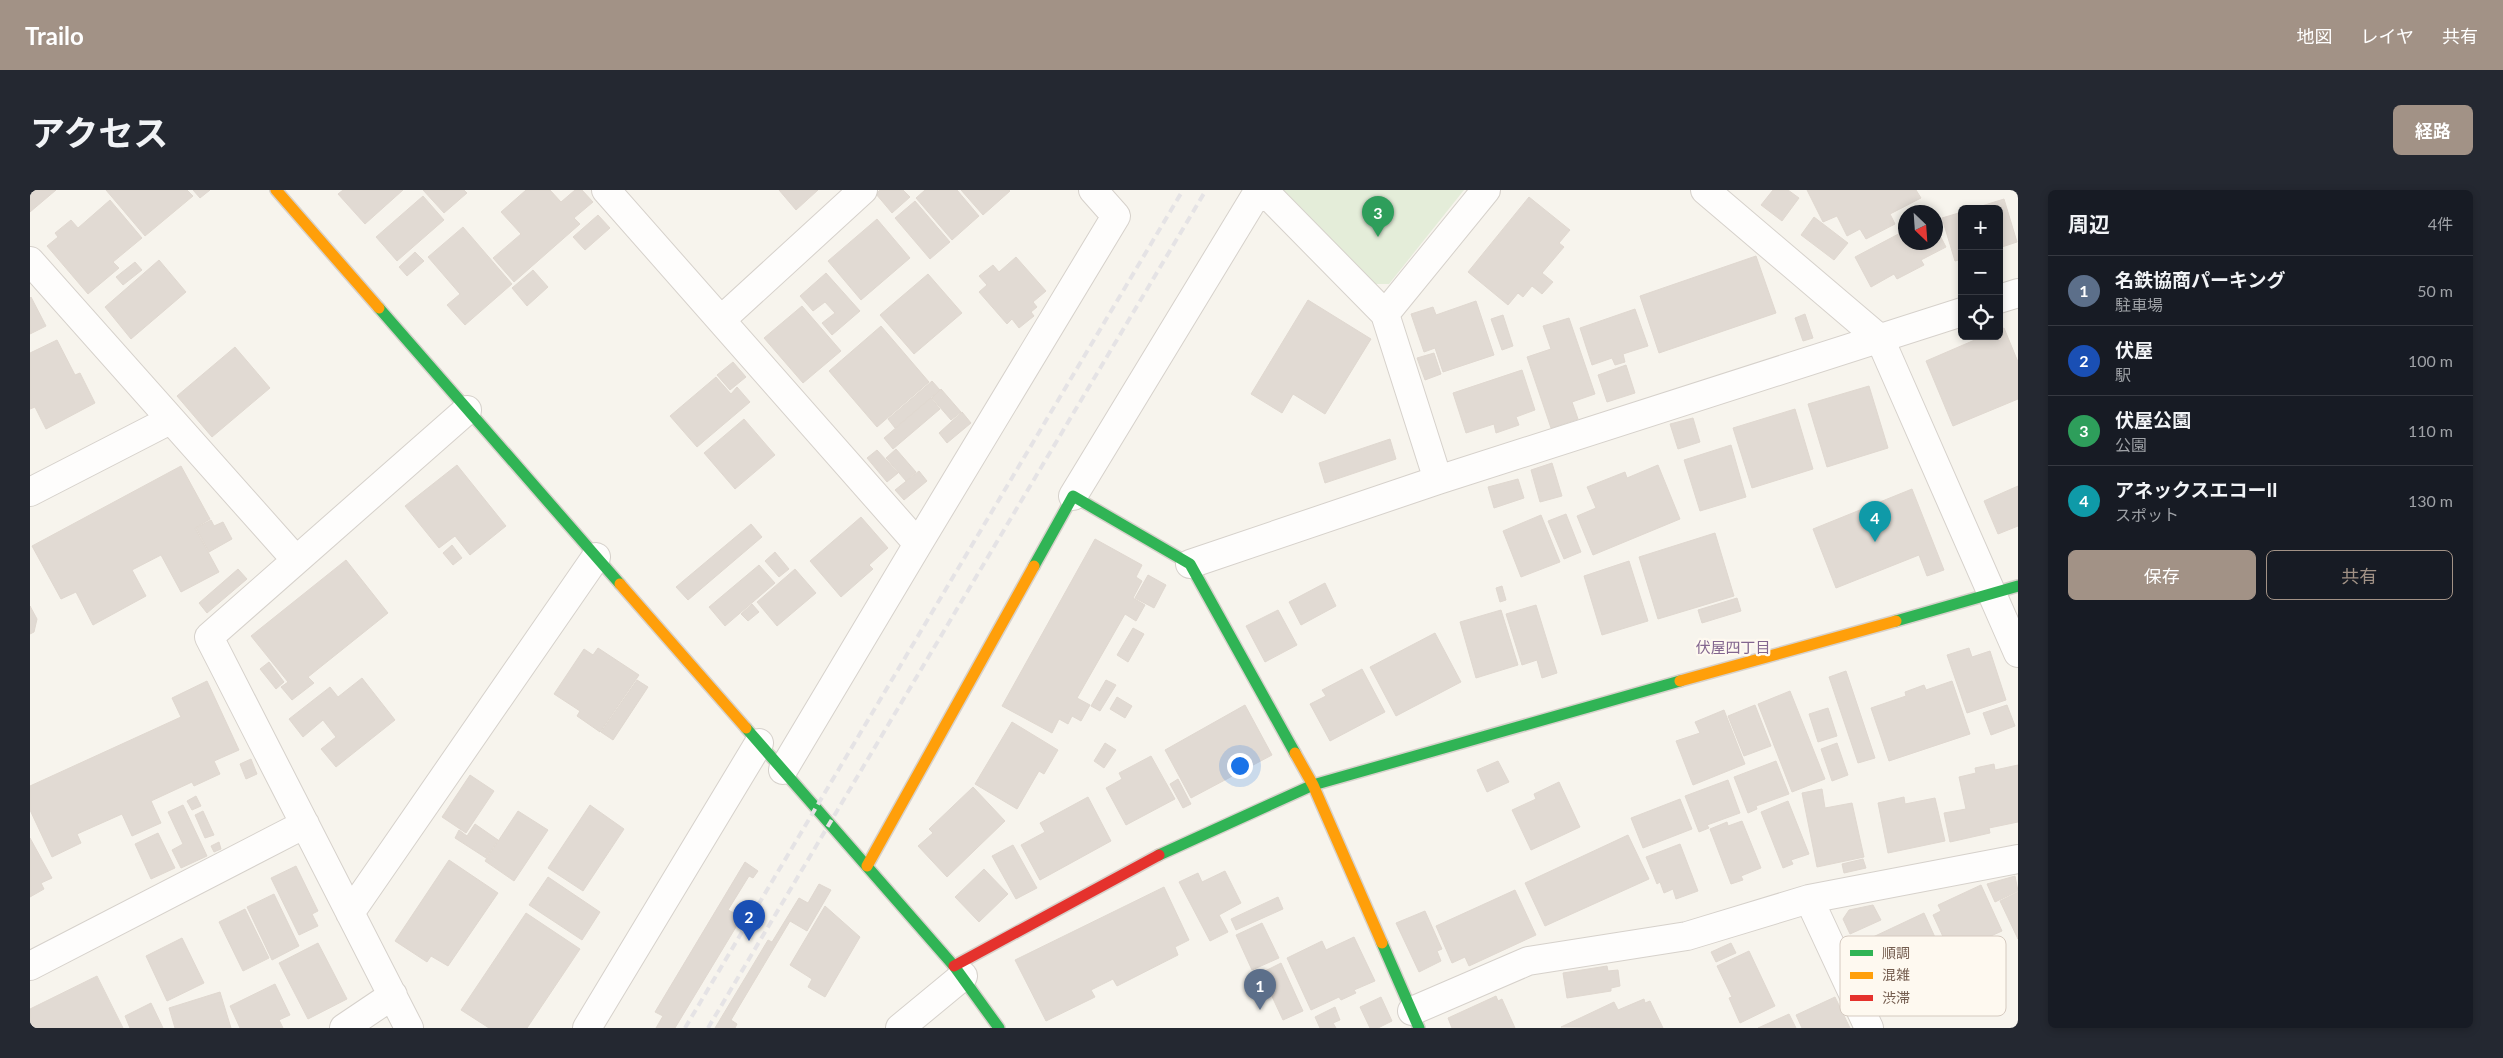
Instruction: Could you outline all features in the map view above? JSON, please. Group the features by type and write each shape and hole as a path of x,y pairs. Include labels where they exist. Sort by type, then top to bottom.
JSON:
{"street":[{"path":"276,190 958,971 999,1028"},
{"path":"606,190 918,544"},
{"path":"721,320 862,190"},
{"path":"783,770 1116,216 1093,190"},
{"path":"867,866 1073,496 1259,190"},
{"path":"1263,190 1386,314 1438,480"},
{"path":"1386,314 1486,190"},
{"path":"1706,190 1880,340 2018,653"},
{"path":"30,261 296,560"},
{"path":"2003,298 2018,293"},
{"path":"1190,564 1438,480 1880,340 1958,313"},
{"path":"409,1028 209,636 467,410"},
{"path":"30,492 170,420"},
{"path":"1073,496 1190,564 1313,785 1416,1019 1528,961 1687,936 1809,899 2018,859"},
{"path":"350,913 596,557"},
{"path":"900,1028 958,971 1154,857 1313,785 2018,586"},
{"path":"587,1028 759,743"},
{"path":"30,966 304,824"},
{"path":"1809,899 1840,966"},
{"path":"344,1028 393,995"},
{"path":"1863,1016 1869,1028"}],"green space":[{"path":"1283,190 1464,190 1389,284 1374,284"}],"building":[{"path":"30,190 56,190 30,212"},
{"path":"106,190 187,190 193,196 145,236"},
{"path":"193,190 210,190 200,198"},
{"path":"343,190 403,190 365,224 338,194"},
{"path":"423,190 464,190 467,193 444,213"},
{"path":"526,190 550,190 561,202 575,190 582,190 593,202 574,218 580,224 514,282 493,258 521,234 501,212"},
{"path":"779,190 818,190 796,210"},
{"path":"880,190 903,190 910,197 892,213 876,194"},
{"path":"925,190 957,190 979,216 952,240 916,198"},
{"path":"961,190 1009,190 1010,191 983,215"},
{"path":"1773,190 1788,190 1799,198 1782,221 1761,205"},
{"path":"1807,190 1916,190 1921,198 1907,205 1898,205 1898,210 1890,214 1895,224 1866,239 1860,229 1847,236 1837,216 1823,222"},
{"path":"423,196 444,220 397,261 376,237"},
{"path":"1529,197 1570,230 1559,243 1564,247 1542,273 1553,282 1542,294 1532,286 1523,297 1518,293 1508,305 1468,272"},
{"path":"2004,199 2017,242 2003,247 2003,205 1985,205"},
{"path":"110,200 142,238 113,262 119,268 88,294 47,246 58,237 55,233 71,220 78,228"},
{"path":"915,201 950,242 930,259 895,218"},
{"path":"1958,213 1958,260 1955,261 1943,218"},
{"path":"598,215 610,228 585,250 573,237"},
{"path":"1814,217 1848,243 1834,260 1801,235"},
{"path":"877,219 910,258 861,300 828,261"},
{"path":"463,227 512,284 465,325 447,305 460,294 428,257"},
{"path":"1898,234 1898,250 1940,250 1921,260 1924,265 1897,279 1894,274 1871,287 1855,257"},
{"path":"415,252 424,261 407,276 399,267"},
{"path":"1756,256 1776,313 1659,353 1640,296"},
{"path":"1016,257 1046,291 1033,302 1037,307 1031,312 1034,316 1019,328 1012,319 1007,324 979,292 987,285 979,276 993,265 999,272"},
{"path":"159,260 186,292 131,339 105,307"},
{"path":"135,262 142,270 123,285 116,277"},
{"path":"533,270 548,287 527,306 512,288"},
{"path":"826,273 860,311 832,335 822,323 835,313 825,302 813,311 800,296"},
{"path":"928,274 962,313 914,354 880,315"},
{"path":"30,298 46,326 30,334"},
{"path":"1308,300 1371,339 1325,414 1293,394 1282,413 1251,394"},
{"path":"1476,301 1494,355 1443,372 1435,348 1424,352 1411,314 1433,307 1436,315"},
{"path":"802,306 841,351 803,383 764,338"},
{"path":"1635,309 1648,346 1623,354 1625,362 1615,365 1612,358 1592,365 1580,328"},
{"path":"1805,314 1813,338 1803,341 1795,318"},
{"path":"1503,315 1513,346 1502,350 1491,319"},
{"path":"1569,318 1595,394 1572,402 1578,419 1551,428 1527,357 1551,349 1543,326"},
{"path":"881,326 929,382 877,427 829,371"},
{"path":"2003,328 2018,362 2018,399 1953,426 1926,361 1975,340 2003,340"},
{"path":"57,340 75,375 80,373 95,403 46,429 35,407 30,409 30,353"},
{"path":"235,347 270,388 212,437 177,396"},
{"path":"1434,353 1441,374 1425,380 1417,358"},
{"path":"733,362 746,377 730,390 717,375"},
{"path":"1626,365 1635,393 1607,402 1598,375"},
{"path":"1522,370 1535,410 1516,417 1519,425 1496,433 1494,424 1466,433 1453,393"},
{"path":"716,377 731,394 737,387 750,402 697,447 670,416"},
{"path":"932,381 940,390 895,428 888,419"},
{"path":"1869,386 1888,448 1827,467 1808,404"},
{"path":"941,389 961,412 951,420 932,398"},
{"path":"931,398 940,409 893,449 884,438"},
{"path":"1795,409 1813,469 1752,488 1733,428"},
{"path":"962,412 971,423 947,443 939,433"},
{"path":"1693,418 1700,442 1678,449 1670,424"},
{"path":"744,419 775,455 735,489 704,453"},
{"path":"1390,439 1396,459 1325,483 1319,463"},
{"path":"1731,445 1746,497 1700,511 1684,460"},
{"path":"896,449 916,472 906,481 886,458"},
{"path":"877,450 898,473 887,482 867,458"},
{"path":"1552,463 1562,496 1540,502 1531,470"},
{"path":"457,465 506,526 470,555 455,536 439,548 405,506"},
{"path":"1658,465 1680,519 1593,555 1577,516 1596,508 1587,487 1625,472 1627,478"},
{"path":"181,466 210,519 195,528 219,572 181,592 161,555 132,570 146,596 93,625 76,592 61,599 32,546"},
{"path":"919,471 927,481 904,500 895,490"},
{"path":"1518,479 1524,498 1494,508 1488,487"},
{"path":"2018,486 2018,526 1998,534 1984,501"},
{"path":"1912,489 1944,570 1927,576 1919,555 1836,588 1813,529"},
{"path":"1566,514 1581,552 1564,559 1548,521"},
{"path":"1541,515 1560,562 1521,577 1503,531"},
{"path":"861,517 888,548 869,565 873,569 841,597 810,561"},
{"path":"211,520 214,526 223,522 232,539 209,552 196,528"},
{"path":"751,524 762,537 688,600 676,587"},
{"path":"1715,533 1734,596 1658,619 1639,557"},
{"path":"1095,539 1142,565 1136,577 1142,581 1133,598 1145,605 1136,621 1125,614 1077,698 1090,705 1081,721 1072,716 1068,724 1059,719 1052,733 1002,706"},
{"path":"452,545 462,558 453,565 443,553"},
{"path":"775,552 789,569 779,577 765,561"},
{"path":"346,560 388,613 308,677 314,683 292,700 281,687 288,682 251,636"},
{"path":"1629,561 1648,621 1602,635 1584,576"},
{"path":"759,565 775,583 725,626 709,607"},
{"path":"238,569 247,579 207,613 199,603"},
{"path":"795,569 816,593 777,626 757,602"},
{"path":"1148,575 1166,585 1154,608 1135,598"},
{"path":"1325,583 1336,606 1301,625 1289,602"},
{"path":"1502,586 1506,600 1500,602 1496,588"},
{"path":"1737,598 1741,611 1702,623 1698,610"},
{"path":"752,604 759,612 748,621 741,614"},
{"path":"1536,605 1557,673 1542,678 1537,660 1522,665 1506,614"},
{"path":"30,606 37,619 34,632 30,634"},
{"path":"1278,610 1297,645 1265,662 1246,626"},
{"path":"1501,610 1518,665 1476,678 1460,622"},
{"path":"1133,628 1144,634 1128,662 1117,655"},
{"path":"1435,633 1461,682 1396,716 1370,667"},
{"path":"598,648 639,675 600,732 577,716 580,711 554,694 584,649 593,655"},
{"path":"1969,648 1972,657 1990,651 2006,700 1967,713 1947,655"},
{"path":"269,662 284,682 276,689 260,669"},
{"path":"1362,669 1385,712 1330,741 1310,704 1326,696 1322,690"},
{"path":"1846,671 1875,758 1858,763 1829,677"},
{"path":"362,678 395,720 336,767 321,749 336,737 323,720 303,737 289,719 330,687 338,697"},
{"path":"637,680 648,687 613,740 601,732"},
{"path":"1106,680 1116,685 1100,711 1091,706"},
{"path":"207,681 239,750 214,761 220,774 194,786 192,782 151,801 161,823 132,836 122,814 77,834 81,843 52,857 30,810 30,786 181,717 172,698"},
{"path":"1952,681 1970,734 1889,761 1871,708 1906,696 1905,692 1924,685 1926,690"},
{"path":"1790,691 1825,779 1792,792 1758,704"},
{"path":"1117,697 1132,706 1125,718 1110,709"},
{"path":"1245,705 1272,755 1191,798 1165,750"},
{"path":"1755,705 1771,746 1744,756 1728,716"},
{"path":"2007,705 2015,726 1991,735 1983,713"},
{"path":"1828,708 1837,736 1818,742 1809,714"},
{"path":"1724,710 1745,764 1693,785 1676,741 1700,733 1695,722"},
{"path":"1012,722 1058,750 1044,774 1039,771 1017,809 975,784"},
{"path":"1105,743 1116,750 1104,768 1094,761"},
{"path":"1837,743 1848,775 1832,781 1821,749"},
{"path":"1151,756 1175,799 1126,825 1106,788 1122,779 1119,773"},
{"path":"251,759 257,774 246,779 240,764"},
{"path":"1498,761 1509,782 1487,792 1477,770"},
{"path":"1776,761 1789,794 1756,806 1757,809 1748,813 1734,777"},
{"path":"1994,764 1995,770 2018,765 2018,822 1989,828 1990,833 1950,842 1944,813 1966,809 1959,777 1976,773 1975,768"},
{"path":"470,775 494,791 466,833 442,817"},
{"path":"1178,779 1191,804 1183,808 1170,784"},
{"path":"1728,780 1740,813 1707,825 1709,828 1699,832 1685,796"},
{"path":"1559,782 1580,827 1531,850 1512,810 1536,799 1534,794"},
{"path":"973,787 1005,821 947,877 918,846 933,833 929,829"},
{"path":"1822,789 1825,808 1852,803 1864,857 1817,867 1802,793"},
{"path":"196,796 201,806 192,810 187,801"},
{"path":"1088,797 1111,841 1040,880 1021,845 1045,832 1040,823"},
{"path":"1904,797 1905,804 1935,798 1945,841 1888,853 1878,803"},
{"path":"1680,799 1692,829 1643,848 1631,818"},
{"path":"1788,801 1809,854 1791,860 1793,864 1783,868 1761,812"},
{"path":"183,805 207,856 181,868 172,850 183,844 168,812"},
{"path":"590,805 624,829 583,891 548,868"},
{"path":"203,811 214,835 205,838 195,815"},
{"path":"518,811 548,830 514,881 485,861"},
{"path":"1742,821 1761,868 1741,876 1743,880 1731,884 1710,829 1727,822 1728,826"},
{"path":"475,824 498,840 486,858 455,838 459,830 467,836"},
{"path":"158,833 175,868 151,879 135,844"},
{"path":"1628,835 1649,879 1545,926 1525,883"},
{"path":"30,838 52,878 41,883 44,889 30,897"},
{"path":"219,842 221,849 214,852 211,846"},
{"path":"1680,844 1698,891 1676,899 1673,889 1664,893 1660,882 1657,884 1646,857"},
{"path":"1013,845 1037,888 1016,899 992,856"},
{"path":"1863,859 1866,868 1844,873 1842,864"},
{"path":"449,860 498,893 448,966 431,956 427,962 395,941"},
{"path":"745,862 758,871 753,878 749,876 728,910 742,917 675,1028 656,1028 663,1016 655,1012"},
{"path":"296,866 318,911 312,914 318,926 299,935 271,878"},
{"path":"984,869 1008,894 979,922 955,897"},
{"path":"1225,871 1241,903 1219,915 1228,932 1210,941 1179,882 1198,873 1202,882"},
{"path":"2015,876 2018,891 1995,902 1987,884"},
{"path":"548,877 600,912 582,940 529,905"},
{"path":"819,884 831,890 807,931 790,921 731,1020 737,1024 735,1028 715,1028 768,940 772,942 799,898 808,903"},
{"path":"1981,885 2002,931 1991,936 1943,936 1933,915 1941,911 1938,905"},
{"path":"1164,887 1189,940 1175,947 1178,955 1117,986 1113,979 1091,990 1095,997 1046,1021 1015,960"},
{"path":"1515,890 1536,935 1469,966 1465,957 1452,963 1436,926"},
{"path":"2018,892 2018,939 2000,901"},
{"path":"274,894 299,946 272,960 247,907"},
{"path":"1278,897 1283,909 1236,930 1231,919"},
{"path":"1873,905 1881,920 1850,934 1843,919 1849,910"},
{"path":"825,906 860,937 825,997 808,987 812,979 790,965"},
{"path":"245,909 269,958 243,971 219,922"},
{"path":"1425,911 1442,949 1437,951 1441,961 1419,972 1396,923"},
{"path":"526,913 580,949 527,1028 489,1028 461,1010"},
{"path":"1924,913 1934,936 1875,936"},
{"path":"1262,923 1279,958 1252,970 1236,935"},
{"path":"1354,937 1375,981 1354,990 1356,993 1341,1000 1339,997 1311,1010 1287,958 1322,941 1326,950"},
{"path":"182,938 204,983 167,1001 146,956"},
{"path":"318,943 347,999 308,1019 279,963"},
{"path":"1731,943 1736,953 1716,962 1711,952"},
{"path":"1749,951 1775,1006 1740,1023 1729,998 1732,997 1717,966"},
{"path":"1281,963 1303,1011 1283,1020 1261,973"},
{"path":"1607,966 1608,971 1618,970 1620,986 1611,988 1611,991 1567,998 1563,973"},
{"path":"97,976 123,1028 30,1028 30,1009"},
{"path":"275,984 290,1015 279,1020 283,1028 240,1028 230,1006"},
{"path":"220,992 231,1028 175,1028 169,1008"},
{"path":"1496,996 1498,1001 1502,999 1515,1028 1452,1028 1448,1018"},
{"path":"1381,997 1392,1021 1378,1028 1370,1028 1360,1007"},
{"path":"1835,997 1840,1007 1840,1016 1844,1016 1850,1028 1802,1028 1796,1015"},
{"path":"1644,999 1645,1003 1650,1001 1663,1028 1561,1027 1614,1002 1618,1010"},
{"path":"151,1003 163,1028 130,1028 125,1016"},
{"path":"1335,1007 1340,1020 1333,1023 1336,1028 1320,1028 1315,1017"},
{"path":"1789,1014 1796,1028 1758,1028"}],"railway":[{"path":"685,1028 1183,190"},
{"path":"708,1028 1206,190"}],"traffic: fast":[{"path":"379,308 620,584"},
{"path":"1034,566 1073,496 1190,564 1295,753"},
{"path":"1896,621 2018,586"},
{"path":"1159,855 1313,785 1680,681"},
{"path":"746,728 954,966 999,1028"},
{"path":"1382,943 1419,1028"}],"traffic: slow":[{"path":"276,190 379,308"},
{"path":"867,866 1034,566"},
{"path":"620,584 746,728"},
{"path":"1680,681 1896,621"},
{"path":"1295,753 1313,785 1382,943"}],"traffic: jam":[{"path":"954,966 1159,855"}],"place":[{"name":"伏屋公園","path":"1378,237"},
{"name":"アネックスエコーII","path":"1875,542"},
{"name":"伏屋","path":"749,941"},
{"name":"名鉄協商パーキング","path":"1260,1010"}],"district":[{"name":"伏屋四丁目","path":"1733,647"}]}
